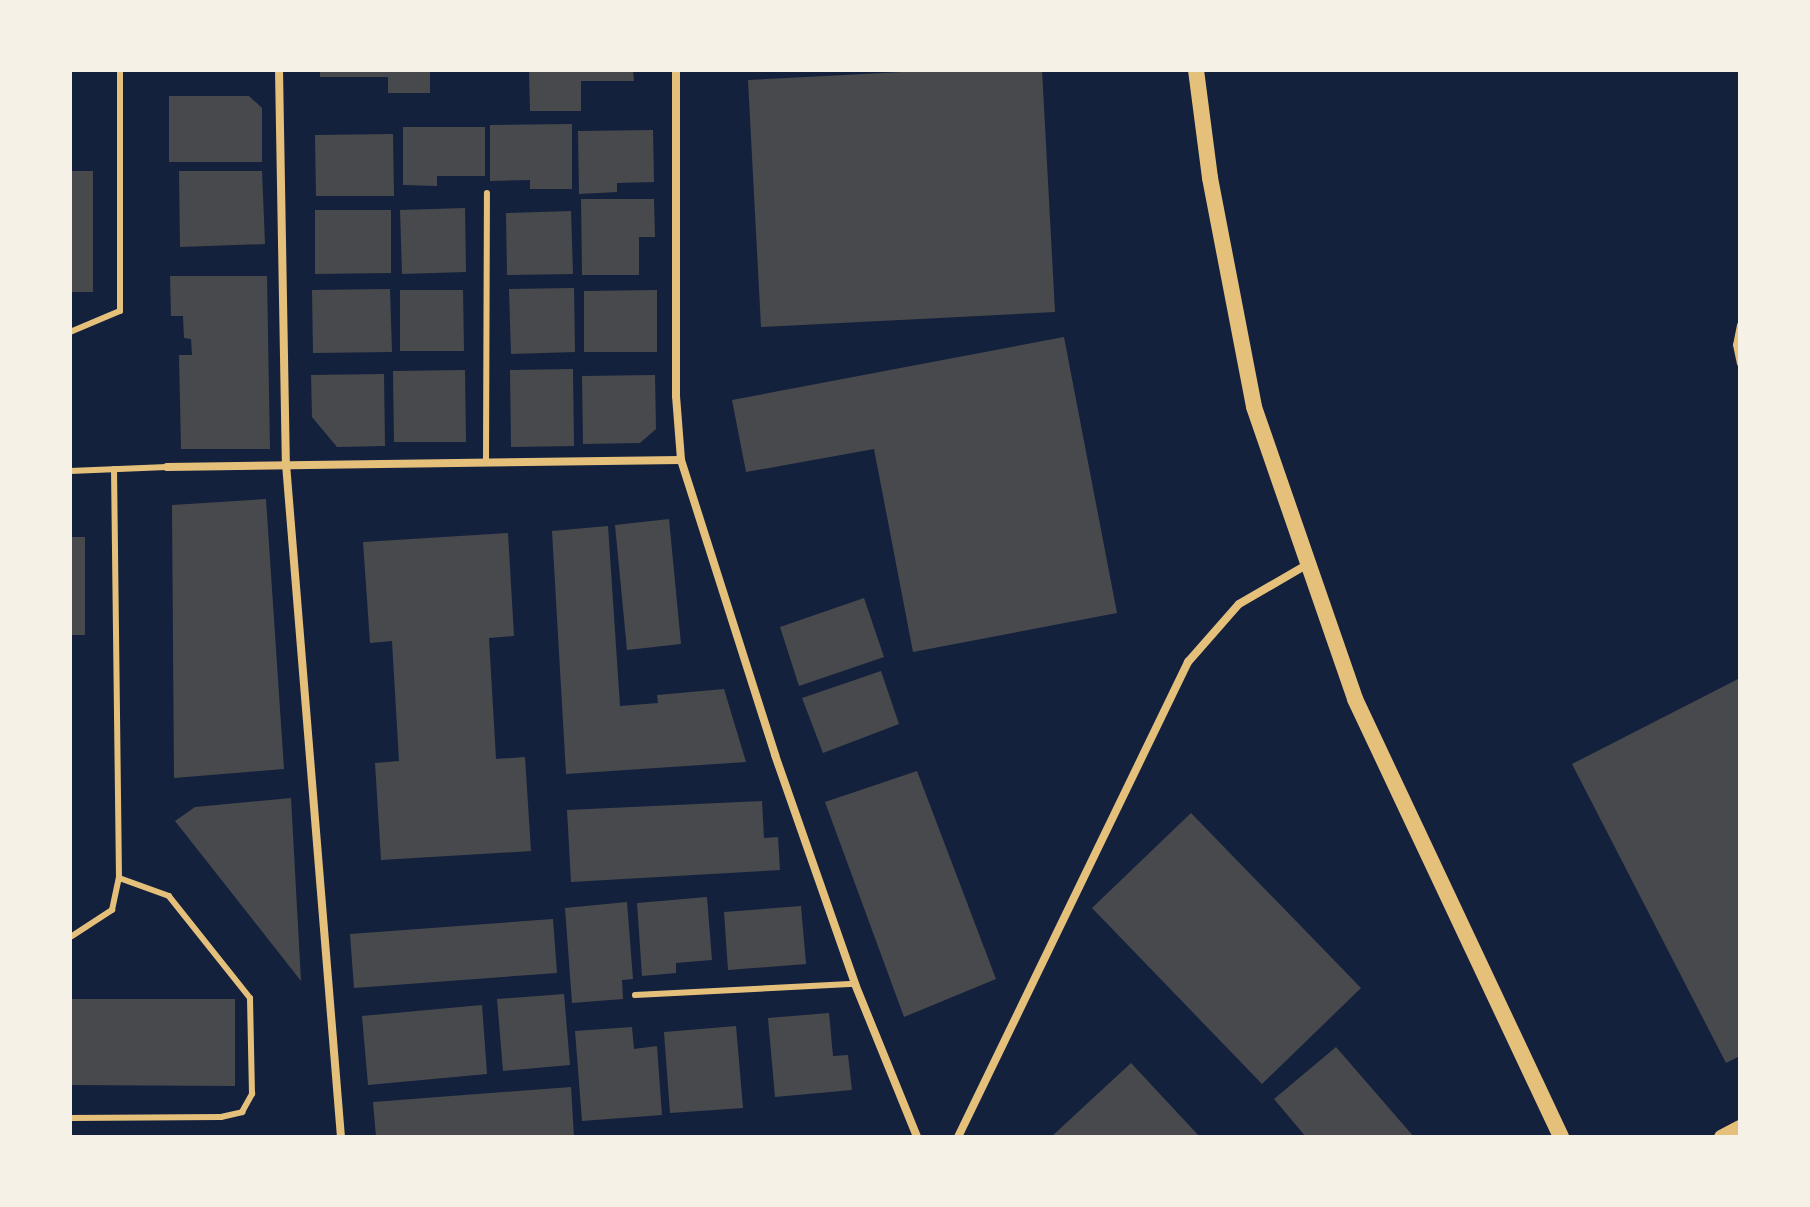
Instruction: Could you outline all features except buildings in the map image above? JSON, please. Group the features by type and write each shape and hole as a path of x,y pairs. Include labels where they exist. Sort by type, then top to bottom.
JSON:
{"main road":[{"path":"1196,70 1210,178 1254,407 1355,699 1561,1137"}],"street":[{"path":"279,70 286,464 341,1137"},
{"path":"676,70 676,396 681,460 855,984 917,1137"},
{"path":"167,467 681,460"},
{"path":"958,1137 1188,662 1239,604 1308,564"},
{"path":"1721,1137 1740,1127"}],"lane":[{"path":"70,332 120,311 120,70"},
{"path":"486,462 487,193"},
{"path":"1740,325 1736,345 1740,364"},
{"path":"70,471 167,467"},
{"path":"72,936 112,910 119,878 114,469"},
{"path":"70,1118 221,1117 242,1112 252,1094 250,998 169,896 119,878"},
{"path":"635,995 855,984"}]}
